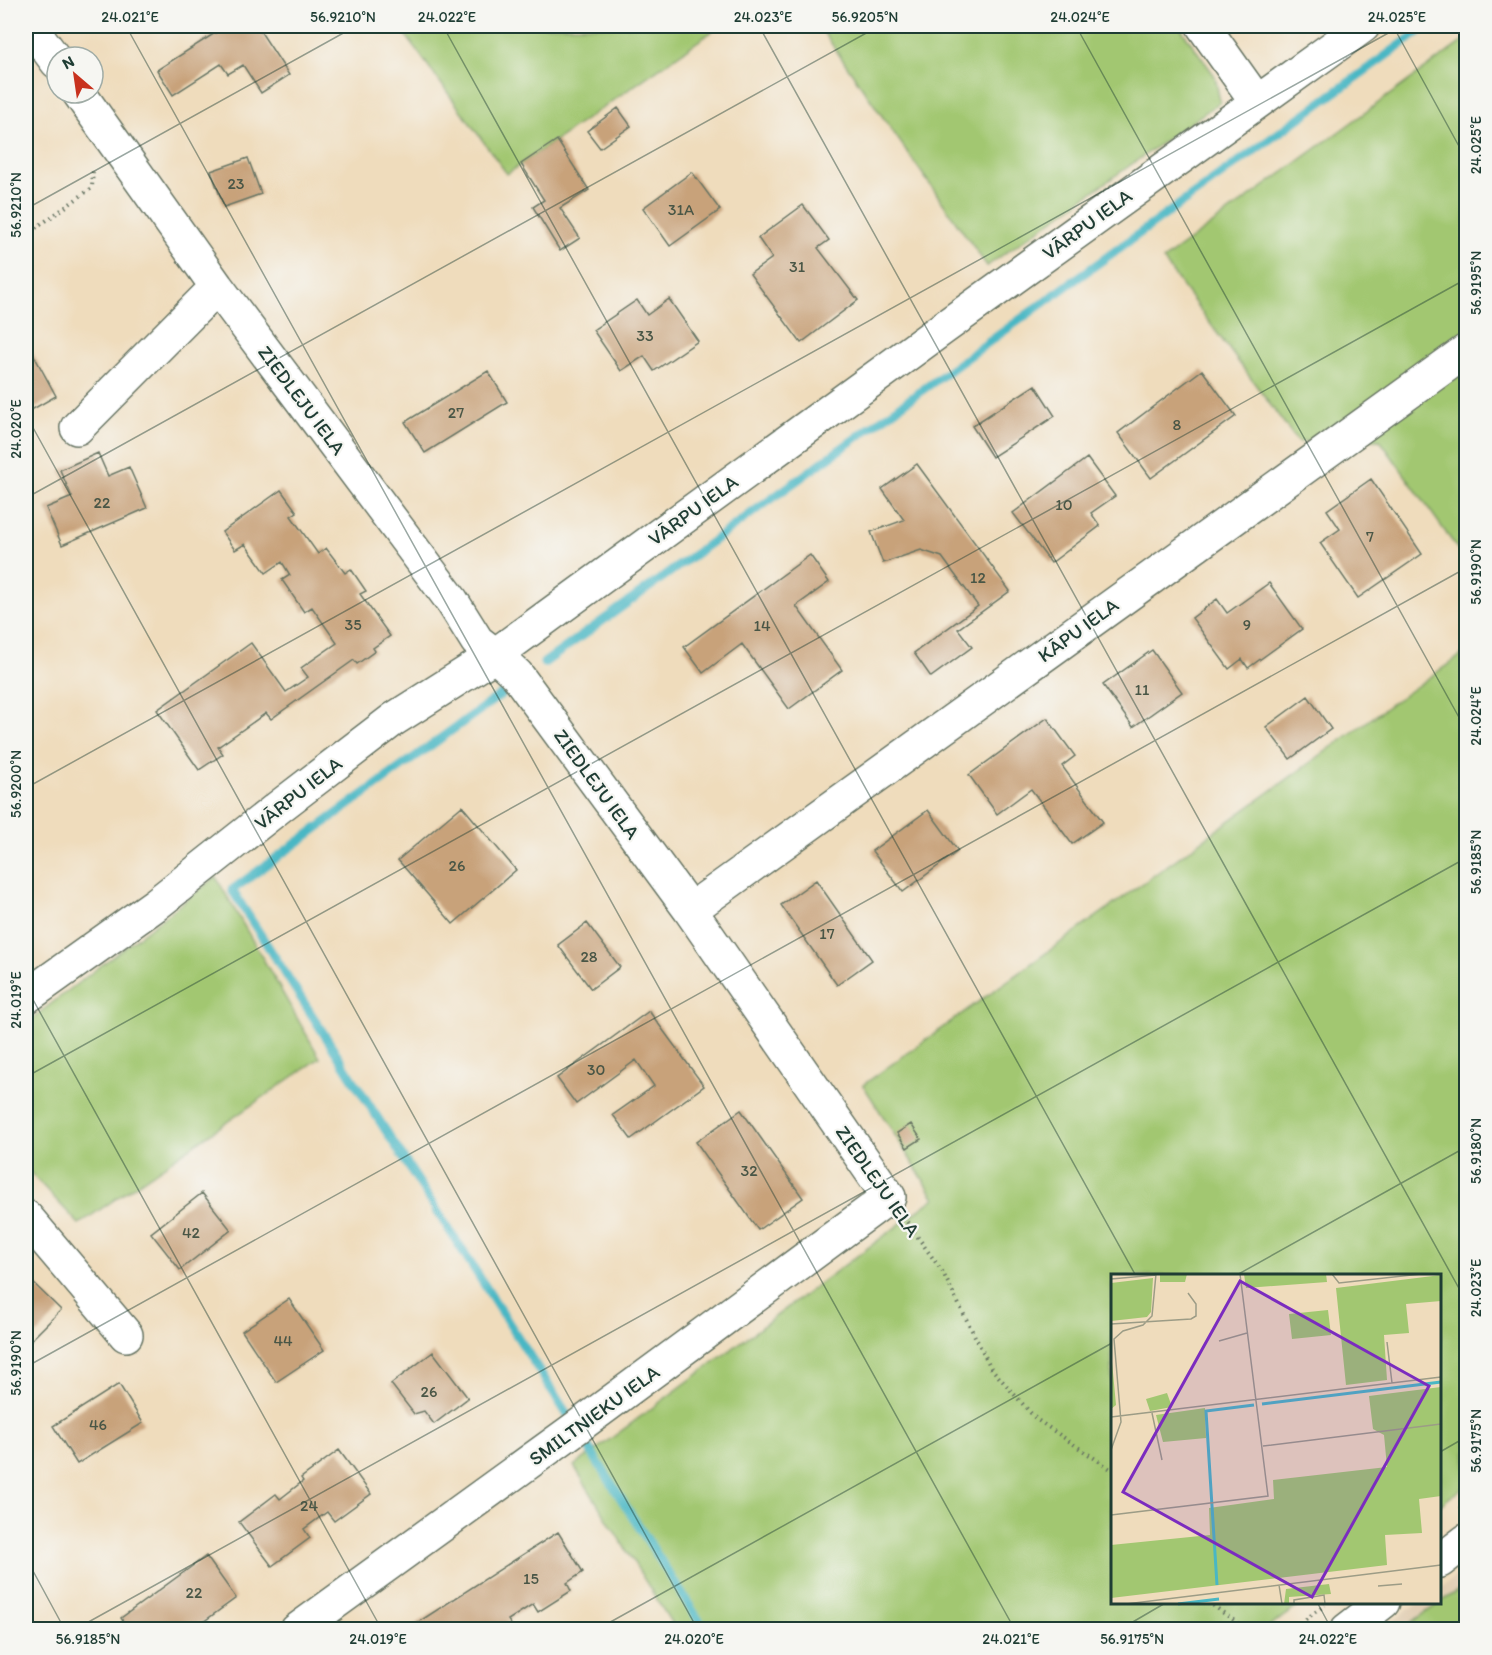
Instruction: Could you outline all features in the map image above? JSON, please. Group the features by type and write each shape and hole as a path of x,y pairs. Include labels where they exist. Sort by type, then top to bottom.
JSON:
{"street":[{"path":"30,26 45,46"},
{"path":"1203,26 1257,102"},
{"name":"VĀRPU IELA","path":"26,997 155,905 394,719 495,655 942,328 1363,26"},
{"name":"ZIEDLEJU IELA","path":"88,105 217,287 452,600 477,641 517,675 690,910 889,1197"},
{"path":"77,428 217,287"},
{"name":"KĀPU IELA","path":"690,910 1467,351"},
{"name":"SMILTNIEKU IELA","path":"297,1629 567,1435 889,1197"},
{"path":"26,1217 126,1335"},
{"path":"1441,1560 1467,1541"},
{"path":"1347,1629 1380,1604"}],"path":[{"path":"26,235 92,188 93,166"},
{"name":"ZIEDLEJU IELA","path":"889,1197 942,1271 991,1368 1036,1419 1111,1469"},
{"path":"1211,1604 1247,1629"},
{"path":"1291,1629 1326,1604"}],"shaded area":[{"path":"1466,1569 1466,1629 1380,1630 1417,1604 1441,1604 1441,1587"}],"green space":[{"path":"408,26 720,26 507,174 402,30"},
{"path":"819,26 1179,26 1215,76 1220,102 987,266"},
{"path":"1466,39 1466,561 1380,440 1298,442 1163,260"},
{"path":"1466,652 1466,1485 1441,1504 1441,1274 1111,1274 1111,1604 1302,1604 1265,1629 665,1629 672,1624 574,1466 935,1198 863,1085"},
{"path":"216,877 320,1058 79,1224 26,1168 26,1023"},
{"path":"1466,1585 1466,1629 1402,1629 1441,1604"}],"building":[{"path":"226,26 257,26 289,75 261,93 243,65 228,74 221,64 173,95 157,70"},
{"path":"618,108 631,126 600,148 587,131"},
{"path":"557,140 589,190 560,208 580,238 560,251 533,207 544,200 521,164"},
{"path":"248,158 261,194 224,207 211,171"},
{"path":"692,172 720,210 670,246 643,208"},
{"path":"803,205 829,240 818,248 858,300 801,343 750,274 772,258 758,238"},
{"path":"669,299 698,341 654,371 644,356 621,371 593,330 637,300 647,315"},
{"path":"31,350 56,396 26,413 26,353"},
{"path":"1202,370 1236,416 1151,478 1118,433"},
{"path":"488,371 507,402 425,453 405,422"},
{"path":"1035,385 1055,416 992,457 972,426"},
{"path":"98,453 108,476 129,467 147,508 62,545 46,508 72,497 60,470"},
{"path":"1087,458 1115,496 1091,513 1100,526 1051,563 1013,513"},
{"path":"917,464 1010,591 958,629 972,647 931,677 914,653 978,606 942,557 921,550 883,563 871,532 904,520 882,489"},
{"path":"1371,479 1422,554 1358,598 1320,543 1340,529 1327,510"},
{"path":"281,490 297,512 291,516 318,554 326,548 345,573 351,569 366,591 360,594 390,636 373,648 375,651 357,664 354,660 271,719 266,713 218,747 223,754 199,770 157,710 251,643 286,692 308,677 301,668 337,643 312,607 304,612 282,580 290,575 282,562 266,573 245,544 235,550 222,532"},
{"path":"810,555 829,582 796,606 842,670 789,709 742,644 703,673 684,647"},
{"path":"1269,583 1302,629 1248,668 1242,659 1229,669 1192,618 1217,599 1227,613"},
{"path":"1152,650 1182,692 1133,727 1103,685"},
{"path":"1308,696 1331,729 1290,759 1266,727"},
{"path":"1047,718 1075,756 1062,766 1103,822 1072,844 1031,789 997,814 969,775"},
{"path":"462,806 516,870 453,924 398,860"},
{"path":"928,810 958,851 903,892 872,851"},
{"path":"816,880 872,960 837,985 781,905"},
{"path":"587,923 620,967 591,989 558,945"},
{"path":"649,1011 704,1086 631,1139 613,1115 654,1086 636,1060 576,1104 557,1078"},
{"path":"741,1110 803,1198 758,1230 696,1142"},
{"path":"911,1124 921,1139 907,1148 897,1133"},
{"path":"202,1193 231,1230 180,1270 151,1233"},
{"path":"26,1276 61,1310 26,1345"},
{"path":"289,1299 324,1350 276,1382 242,1331"},
{"path":"433,1352 468,1398 434,1424 424,1411 414,1414 391,1384"},
{"path":"119,1384 143,1423 77,1464 53,1426"},
{"path":"339,1450 371,1494 334,1521 327,1512 304,1529 310,1538 272,1566 239,1522 276,1494 280,1499 303,1481 301,1478"},
{"path":"558,1532 583,1572 567,1583 571,1591 538,1612 533,1604 508,1620 513,1628 511,1630 406,1630"},
{"path":"206,1556 236,1598 192,1630 129,1630 121,1618"}],"waterway":[{"path":"544,663 1427,26"},
{"path":"503,693 232,890 705,1630"}]}
